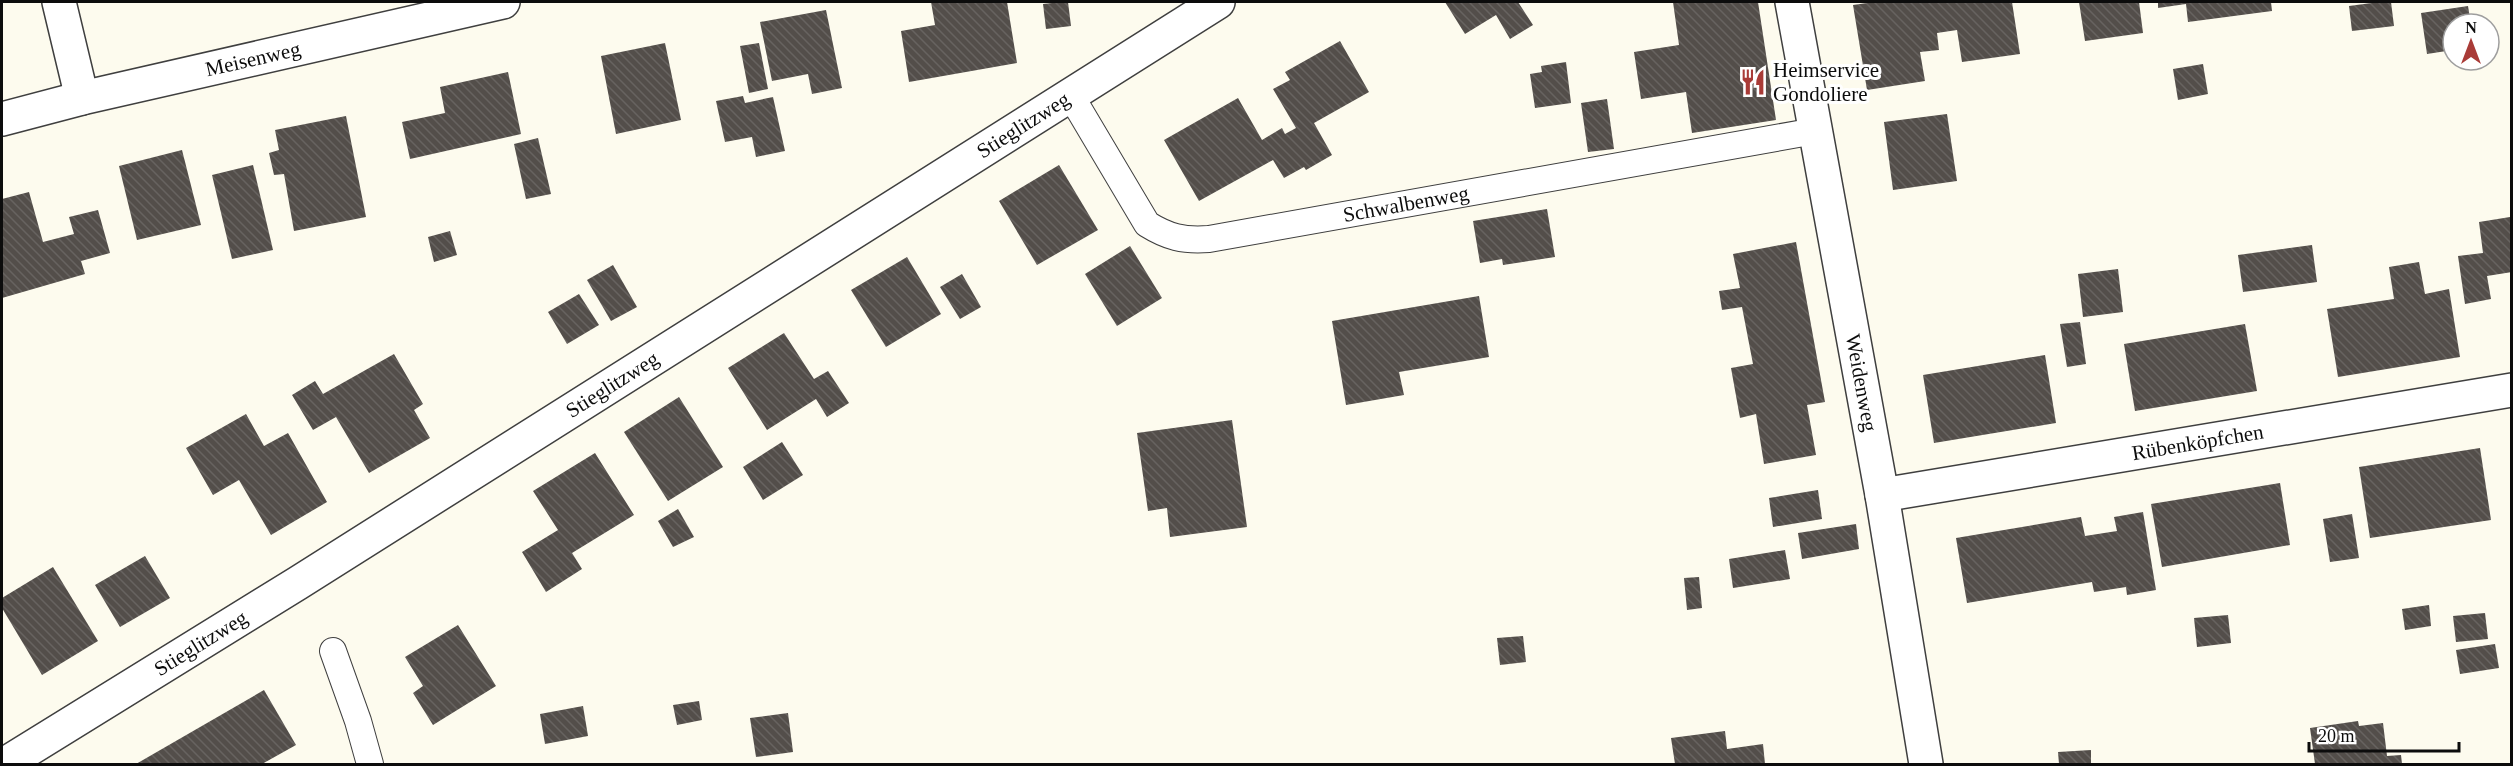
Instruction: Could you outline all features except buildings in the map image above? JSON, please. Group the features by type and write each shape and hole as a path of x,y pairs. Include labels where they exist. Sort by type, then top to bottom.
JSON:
{"street":[{"path":"59,2 82,98"},
{"name":"Meisenweg","path":"2,119 82,98 503,2"},
{"name":"Stieglitzweg","path":"5,765 318,571 1218,2"},
{"name":"Weidenweg","path":"1792,2 1882,495 1926,765"},
{"name":"Rübenköpfchen","path":"1882,495 2511,390"}],"lane":[{"name":"Schwalbenweg","path":"1071,96 1147,224 1167,236 1187,241 1209,240 1815,131"},
{"path":"333,651 370,765"}],"place":[{"name":"Heimservice Gondoliere","path":"1753,82"}]}
